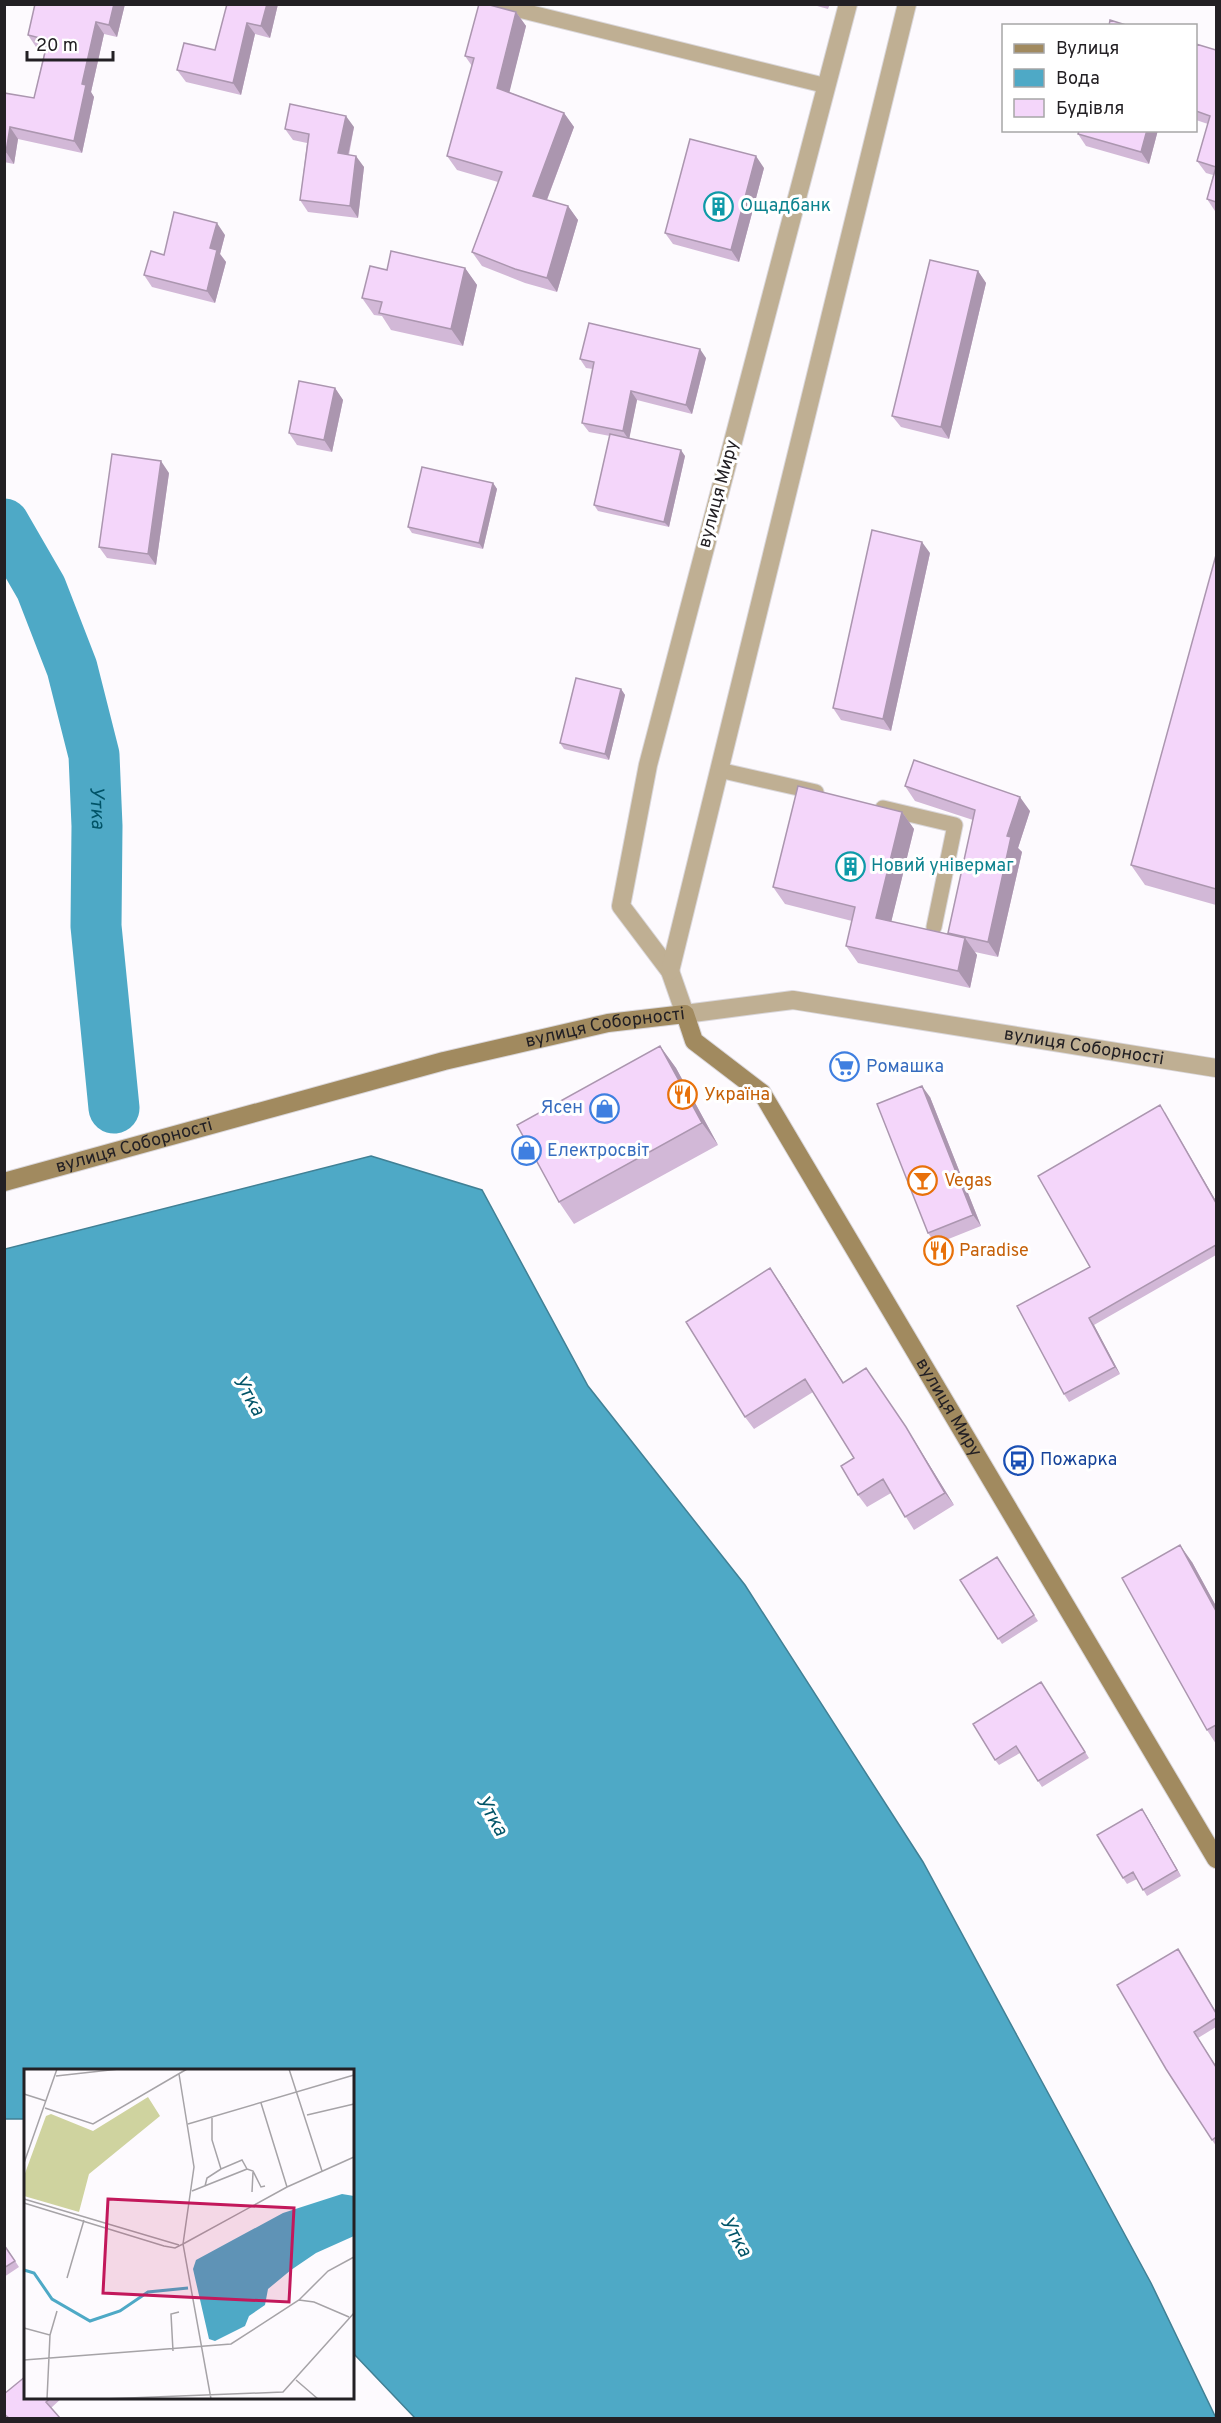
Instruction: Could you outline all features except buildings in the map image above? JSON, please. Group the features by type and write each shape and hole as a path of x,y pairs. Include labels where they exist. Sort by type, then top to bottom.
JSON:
{"main road":[{"name":"вулиця Соборності","path":"4,1182 444,1061 608,1023 685,1014"},
{"name":"вулиця Миру","path":"685,1014 694,1041 762,1093 1216,1859"}],"street":[{"name":"вулиця Миру","path":"685,1014 670,971 621,906 648,765 848,4"},
{"path":"670,971 907,4"},
{"name":"вулиця Соборності","path":"685,1014 793,1000 1216,1068"}],"lane":[{"path":"495,4 827,86"},
{"path":"719,770 832,796"},
{"path":"865,804 955,825 934,927"}],"water":[{"path":"371,1156 482,1190 588,1386 745,1585 923,1862 1151,2283 1216,2418 415,2418 354,2354 354,2069 24,2069 24,2119 5,2119 5,1249"}],"waterway":[{"name":"Утка","path":"4,524 41,588 72,668 94,755 97,826 96,926 114,1108"}],"place":[{"name":"Ощадбанк","path":"719,206"},
{"name":"Новий універмаг","path":"850,866"},
{"name":"Ромашка","path":"845,1067"},
{"name":"Україна","path":"683,1095"},
{"name":"Ясен","path":"604,1108"},
{"name":"Електросвіт","path":"526,1151"},
{"name":"Vegas","path":"923,1181"},
{"name":"Paradise","path":"938,1251"},
{"name":"Пожарка","path":"1019,1460"}]}
